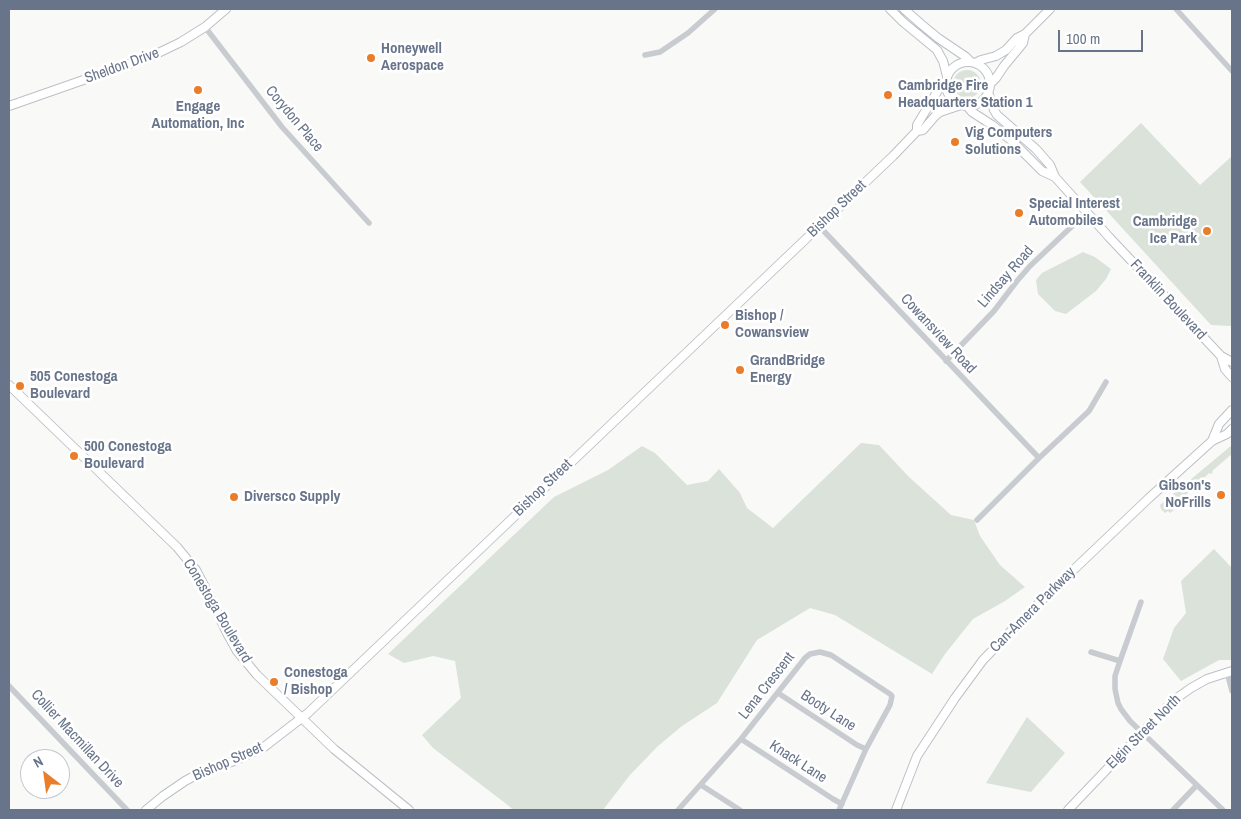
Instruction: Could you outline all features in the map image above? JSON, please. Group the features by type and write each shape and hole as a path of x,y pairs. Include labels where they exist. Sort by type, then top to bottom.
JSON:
{"main road":[{"name":"Sheldon Drive","path":"9,106 152,56 182,42 205,27 226,9"},
{"path":"890,9 937,50 944,61 946,89 949,96 954,101 964,105 974,105 985,98 989,88 1023,43 1025,34"},
{"path":"904,9 938,38 983,68 988,76 989,88"},
{"path":"946,79 951,70 957,65 964,62 973,63 1002,53 1017,38 1025,34 1050,9"},
{"name":"Bishop Street","path":"917,131 916,125 946,79"},
{"name":"Franklin Boulevard","path":"989,88 997,115 1036,149 1050,164 1055,177 1087,212 1221,356 1232,362"},
{"name":"Bishop Street","path":"146,810 163,796 198,774 234,761 264,747 302,718 917,131 923,130 940,112 964,105"},
{"name":"Franklin Boulevard","path":"964,105 1011,140 1042,171 1055,177"},
{"name":"Franklin Boulevard","path":"1221,356 1225,370 1232,377"},
{"name":"Conestoga Boulevard","path":"9,385 177,547 196,570 237,651 253,670 334,749 409,810"},
{"name":"Can-Amera Parkway","path":"1212,441 1219,424 1232,410"},
{"name":"Can-Amera Parkway","path":"896,810 917,756 955,698 984,660 1013,628 1149,498 1212,441 1230,432"},
{"name":"Elgin Street North","path":"1068,810 1142,733 1185,692 1207,679 1230,671"}],"street":[{"path":"645,55 660,52 715,9"},
{"path":"1176,9 1232,71"},
{"name":"Corydon Place","path":"205,27 282,127 369,223"},
{"name":"Lindsay Road","path":"946,361 994,311 1030,266 1087,212"},
{"name":"Cowansview Road","path":"819,226 1039,458"},
{"path":"977,520 1089,411 1106,382"},
{"path":"1141,602 1115,676 1118,702 1124,715 1223,810"},
{"name":"Lena Crescent","path":"678,810 741,740 805,658 820,652 831,655 892,696 890,705 866,749 839,810"},
{"path":"1091,652 1120,662"},
{"path":"1230,671 1232,691"},
{"name":"Collier Macmillan Drive","path":"9,686 127,810"},
{"name":"Booty Lane","path":"778,693 866,749"},
{"name":"Knack Lane","path":"741,740 842,804"},
{"path":"701,785 740,810"},
{"path":"1173,810 1197,785"}],"shaded area":[{"path":"967,70 977,74 981,84 977,94 967,98 957,94 953,84 957,74"},
{"path":"1141,123 1200,185 1232,156 1232,326 1211,325 1080,182"},
{"path":"1083,252 1095,257 1111,269 1106,279 1096,291 1066,314 1055,311 1038,294 1036,280 1042,273"},
{"path":"861,443 879,445 909,477 951,515 974,520 980,536 1000,565 1025,587 973,619 945,654 932,674 835,615 810,608 757,640 717,703 682,726 658,746 630,775 603,810 513,810 433,748 422,735 461,698 455,661 433,656 404,663 388,654 554,497 608,470 642,446 655,453 687,485 708,481 719,469 740,493 747,508 773,528"},
{"path":"1232,445 1232,454 1185,496 1185,507 1182,510 1178,507 1170,513 1168,511 1165,513 1161,509 1160,505"},
{"path":"1214,549 1232,568 1232,660 1219,660 1181,681 1163,659 1174,628 1186,613 1181,581"},
{"path":"1027,717 1065,753 1031,792 986,783"}],"place":[{"name":"Honeywell Aerospace","path":"371,58"},
{"name":"Engage Automation, Inc","path":"198,90"},
{"name":"Cambridge Fire Headquarters Station 1","path":"888,95"},
{"name":"Vig Computers Solutions","path":"955,142"},
{"name":"Special Interest Automobiles","path":"1019,213"},
{"name":"Cambridge Ice Park","path":"1207,231"},
{"name":"Bishop / Cowansview","path":"725,325"},
{"name":"GrandBridge Energy","path":"740,370"},
{"name":"505 Conestoga Boulevard","path":"20,386"},
{"name":"500 Conestoga Boulevard","path":"74,456"},
{"name":"Gibson's NoFrills","path":"1221,495"},
{"name":"Diversco Supply","path":"234,497"},
{"name":"Conestoga / Bishop","path":"274,682"}]}
